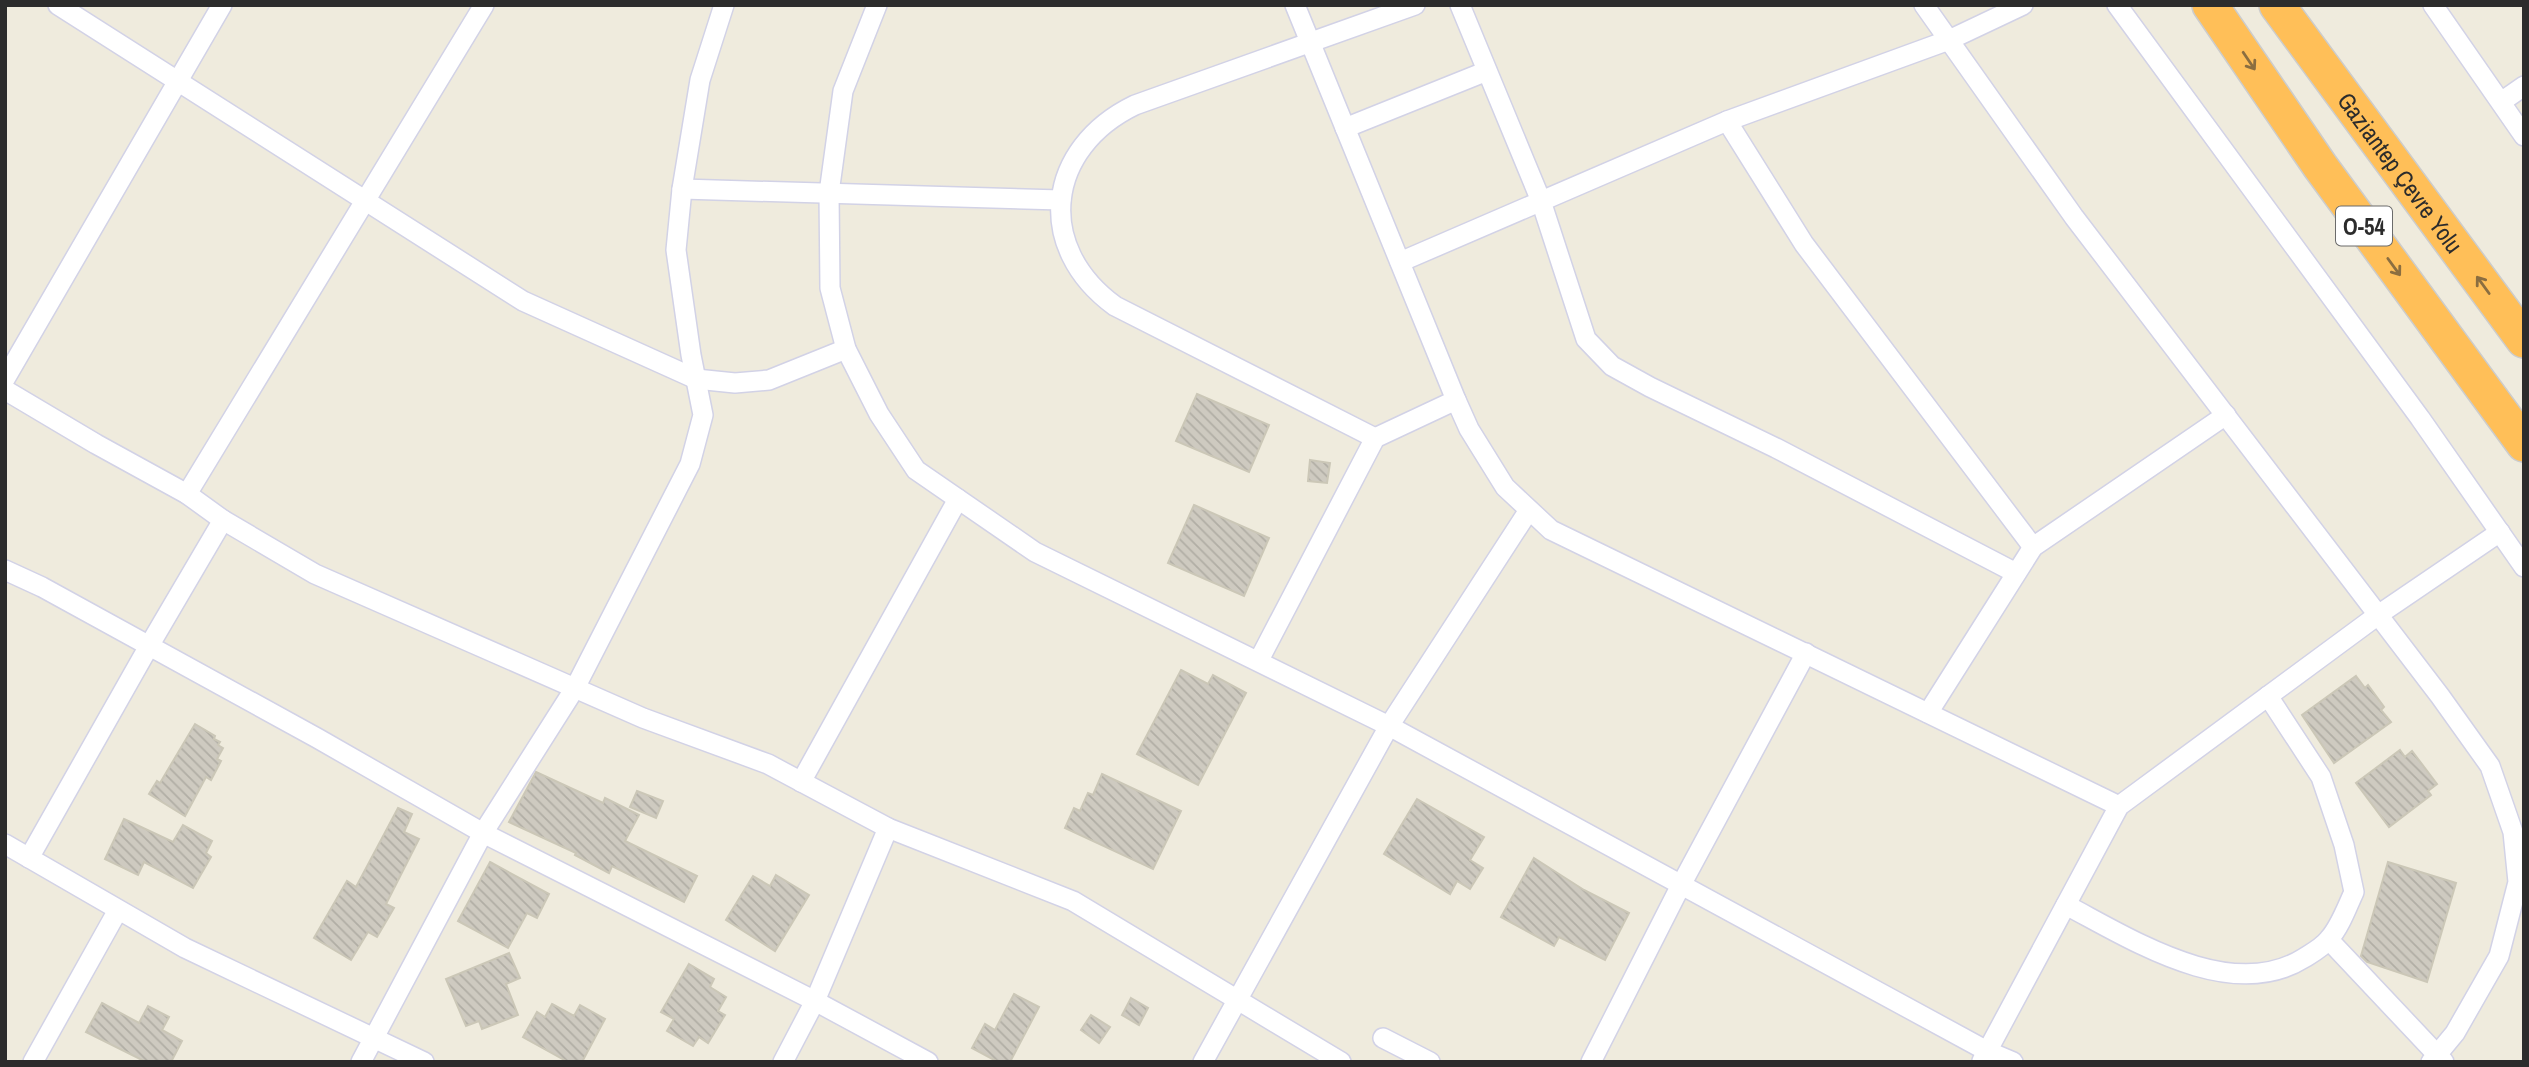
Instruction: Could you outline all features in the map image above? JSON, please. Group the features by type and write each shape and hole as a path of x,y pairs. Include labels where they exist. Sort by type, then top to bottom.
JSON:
{"highway":[{"name":"O-54","path":"2210,5 2320,166 2524,444"},
{"name":"Gaziantep Çevre Yolu","path":"2277,5 2524,340"}],"street":[{"path":"58,5 523,301 696,379 735,383 769,380 846,349"},
{"path":"5,379 222,5"},
{"path":"187,494 484,5"},
{"path":"361,1062 482,833 575,688 690,464 703,415 676,250 682,188 700,80 724,5"},
{"path":"877,5 843,91 830,193 830,288 846,349 879,414 916,470 1035,552 1389,726 1681,885 1984,1056 2013,1062"},
{"path":"1295,5 1469,429 1505,486 1529,510 1551,530 2119,806"},
{"path":"1375,438 1115,306 1100,295 1084,278 1069,251 1061,218 1062,200 1066,178 1084,142 1099,126 1116,115 1135,105 1415,5"},
{"path":"1460,5 1541,201 1587,339 1612,366 2016,573"},
{"path":"1924,5 2074,217 2490,766 2512,831 2518,882 2498,956 2455,1033 2437,1059 2329,940"},
{"path":"1400,262 1727,121 1949,40 2023,5"},
{"path":"2117,5 2420,418 2524,567"},
{"path":"2433,5 2524,136"},
{"path":"1345,128 1487,71"},
{"path":"2501,102 2524,86"},
{"path":"1727,121 1804,244 2033,547"},
{"path":"682,188 1062,200"},
{"path":"5,390 187,494 223,520 315,574 643,718 768,764 888,828 1073,901 1341,1062"},
{"path":"1259,660 1375,438 1456,400"},
{"path":"1928,713 2033,547 2226,415"},
{"path":"801,782 958,499"},
{"path":"1203,1062 1389,726 1529,510"},
{"path":"29,858 223,520"},
{"path":"1984,1056 2119,806 2378,615 2500,532"},
{"path":"5,570 42,587 317,738 482,833 815,1001 929,1062"},
{"path":"1591,1062 1681,885 1805,653"},
{"path":"2066,905 2159,954 2233,975 2264,974 2292,966 2329,940 2354,892 2344,845 2321,777 2268,696"},
{"path":"783,1062 815,1001 888,828"},
{"path":"5,844 185,948 424,1062"},
{"path":"33,1062 118,910"},
{"path":"1383,1038 1430,1062"}],"building":[{"path":"1197,394 1269,425 1249,472 1176,441"},
{"path":"1310,460 1330,463 1327,483 1308,481"},
{"path":"1194,505 1269,538 1244,596 1168,563"},
{"path":"1181,670 1208,684 1213,675 1246,693 1198,785 1137,754"},
{"path":"2356,676 2365,688 2368,685 2384,707 2381,710 2391,722 2334,763 2302,715"},
{"path":"195,724 215,736 214,739 220,742 218,745 223,748 217,759 221,761 211,780 206,777 185,816 149,794 157,781 160,783"},
{"path":"2400,750 2405,757 2412,751 2437,784 2428,791 2431,795 2389,827 2356,783"},
{"path":"536,772 603,803 605,798 639,815 625,841 697,876 684,902 612,866 609,873 575,855 576,853 509,822"},
{"path":"1102,774 1181,811 1153,869 1065,828 1074,808 1080,811 1088,793 1093,795"},
{"path":"637,791 663,801 656,818 630,807"},
{"path":"1417,799 1484,837 1470,860 1483,868 1470,889 1457,881 1450,894 1384,854"},
{"path":"398,808 412,814 404,832 419,839 386,904 394,908 377,937 368,932 351,960 314,938 347,881 356,887"},
{"path":"124,819 173,842 183,825 212,841 206,853 211,857 193,888 144,862 138,875 105,859"},
{"path":"1534,858 1584,890 1629,913 1605,960 1559,937 1554,946 1501,917"},
{"path":"490,862 549,894 537,918 527,913 508,948 458,921"},
{"path":"2388,862 2456,883 2427,982 2367,962 2361,956"},
{"path":"776,875 809,895 775,951 726,920 753,876 770,886"},
{"path":"509,953 520,978 506,984 518,1015 482,1029 479,1021 466,1026 446,979"},
{"path":"689,964 714,979 710,987 726,997 718,1011 725,1015 708,1043 699,1037 693,1046 667,1031 674,1019 661,1012"},
{"path":"1014,994 1039,1007 1010,1062 998,1062 972,1048 985,1024 995,1030"},
{"path":"1131,998 1148,1008 1139,1025 1122,1015"},
{"path":"102,1003 139,1023 148,1006 169,1017 162,1030 182,1041 171,1062 146,1062 86,1032"},
{"path":"552,1004 574,1016 580,1005 605,1019 582,1062 568,1062 523,1037 537,1012 545,1017"},
{"path":"1091,1015 1110,1027 1099,1043 1081,1030"}]}
